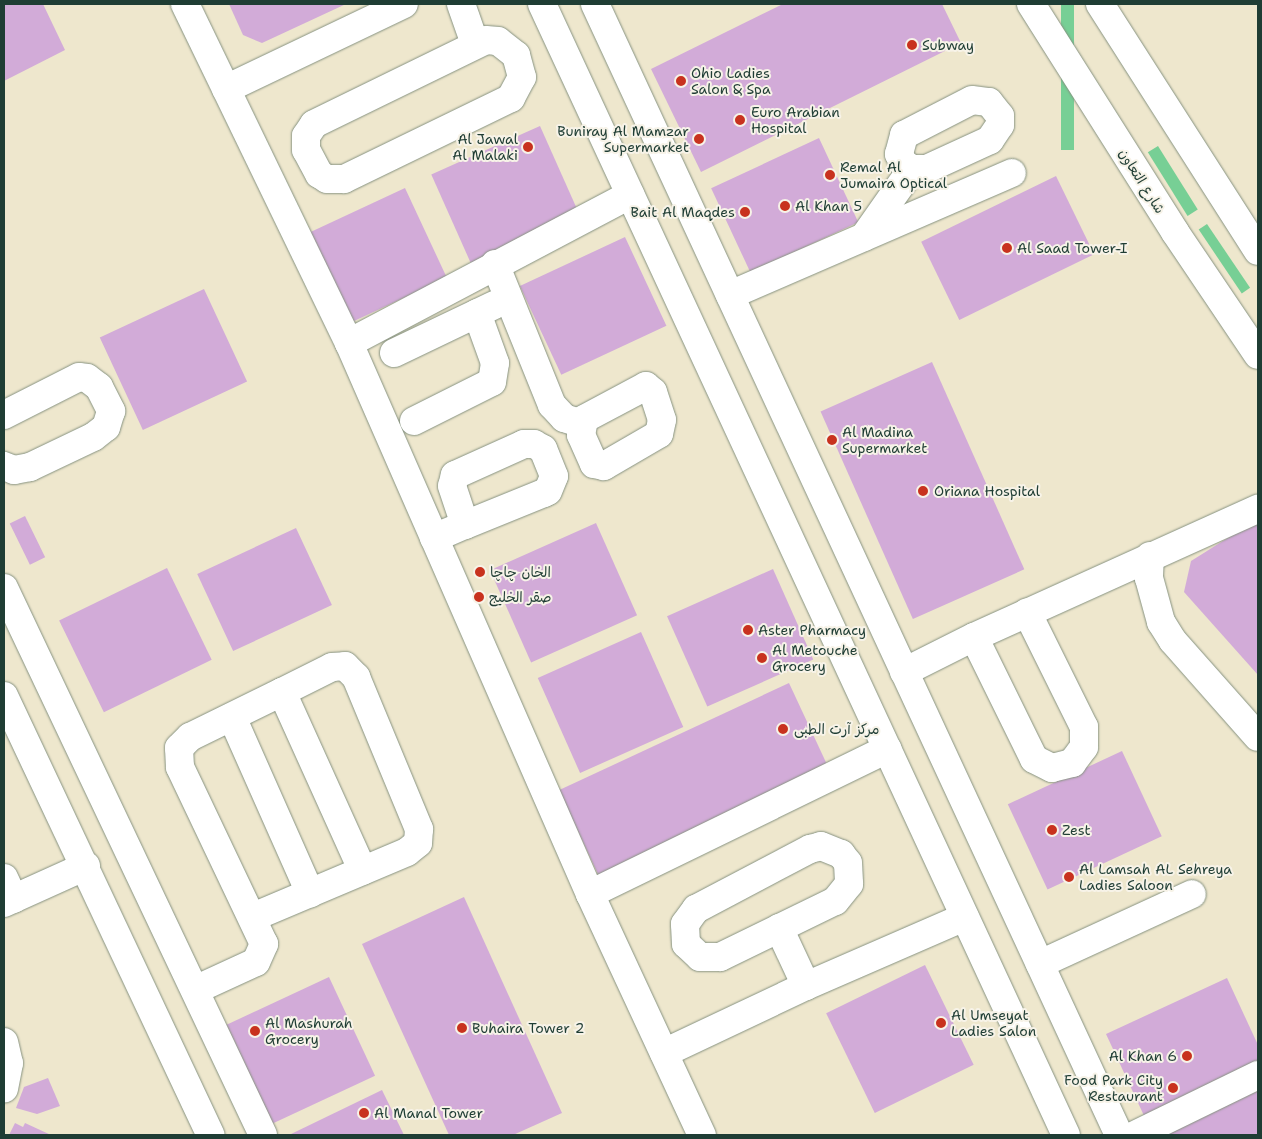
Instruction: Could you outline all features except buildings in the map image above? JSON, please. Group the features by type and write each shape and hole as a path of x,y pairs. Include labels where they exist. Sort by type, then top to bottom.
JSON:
{"street":[{"path":"185,4 349,342 590,894 702,1135"},
{"path":"226,89 404,4"},
{"path":"461,4 475,44"},
{"path":"542,4 1066,1135"},
{"path":"595,4 1119,1135"},
{"name":"شارع التعاون","path":"1031,4 1174,232 1258,355"},
{"path":"1100,4 1258,251"},
{"path":"498,41 516,54 522,77 511,98 344,179 327,179 320,174 306,150 306,136 314,124 475,44 498,41"},
{"path":"864,237 912,169"},
{"path":"730,295 1012,173"},
{"path":"349,342 630,195"},
{"path":"495,264 552,405 564,418 582,424"},
{"path":"394,354 509,298"},
{"path":"414,421 492,382 495,363 477,313"},
{"path":"4,415 79,377 87,378 99,387 111,411 106,427 93,438 30,468 14,470 4,466"},
{"path":"904,672 1027,612 1254,507"},
{"path":"434,538 466,525"},
{"path":"1150,556 1149,578 1161,622 1173,640 1258,737"},
{"path":"4,588 262,1135"},
{"path":"974,637 1034,759 1052,768 1067,765 1079,756 1084,748 1084,727 1027,612"},
{"path":"195,990 251,966 261,957 263,937 253,917 178,761 184,742 338,665 350,668 356,677 420,836 413,848 253,917"},
{"path":"282,692 363,870"},
{"path":"4,696 86,866 210,1135"},
{"path":"232,717 310,893"},
{"path":"590,894 887,749"},
{"path":"821,846 841,854 850,873 843,894 779,928 710,958 692,952 684,934 685,924 696,909 810,848 821,846"},
{"path":"7,893 86,866"},
{"path":"1040,964 1192,894"},
{"path":"664,1053 806,986 965,918"},
{"path":"779,928 806,986"},
{"path":"4,1042 9,1063 4,1089"},
{"path":"1135,1135 1258,1075"}],"green space":[{"path":"1061,4 1074,4 1074,150 1061,150"},
{"path":"1158,146 1198,210 1188,216 1148,152"},
{"path":"1207,224 1250,288 1242,293 1199,230"}],"place":[{"name":"Subway","path":"912,45"},
{"name":"Ohio Ladies Salon & Spa","path":"681,81"},
{"name":"Euro Arabian Hospital","path":"740,120"},
{"name":"Buniray Al Mamzar Supermarket","path":"699,139"},
{"name":"Al Jawal Al Malaki","path":"528,147"},
{"name":"Remal Al Jumaira Optical","path":"830,175"},
{"name":"Al Khan 5","path":"785,206"},
{"name":"Bait Al Maqdes","path":"745,212"},
{"name":"Al Saad Tower-I","path":"1007,248"},
{"name":"Al Madina Supermarket","path":"832,440"},
{"name":"Oriana Hospital","path":"923,491"},
{"name":"الخان چاچا","path":"480,572"},
{"name":"صقر الخليج","path":"479,597"},
{"name":"Aster Pharmacy","path":"748,630"},
{"name":"Al Metouche Grocery","path":"762,658"},
{"name":"مرکز آرت الطبی","path":"783,729"},
{"name":"Zest","path":"1052,830"},
{"name":"Al Lamsah AL Sehreya Ladies Saloon","path":"1069,877"},
{"name":"Al Umseyat Ladies Salon","path":"941,1023"},
{"name":"Buhaira Tower 2","path":"462,1028"},
{"name":"Al Mashurah Grocery","path":"255,1031"},
{"name":"Al Khan 6","path":"1187,1056"},
{"name":"Food Park City Restaurant","path":"1173,1088"},
{"name":"Al Manal Tower","path":"364,1113"}]}
